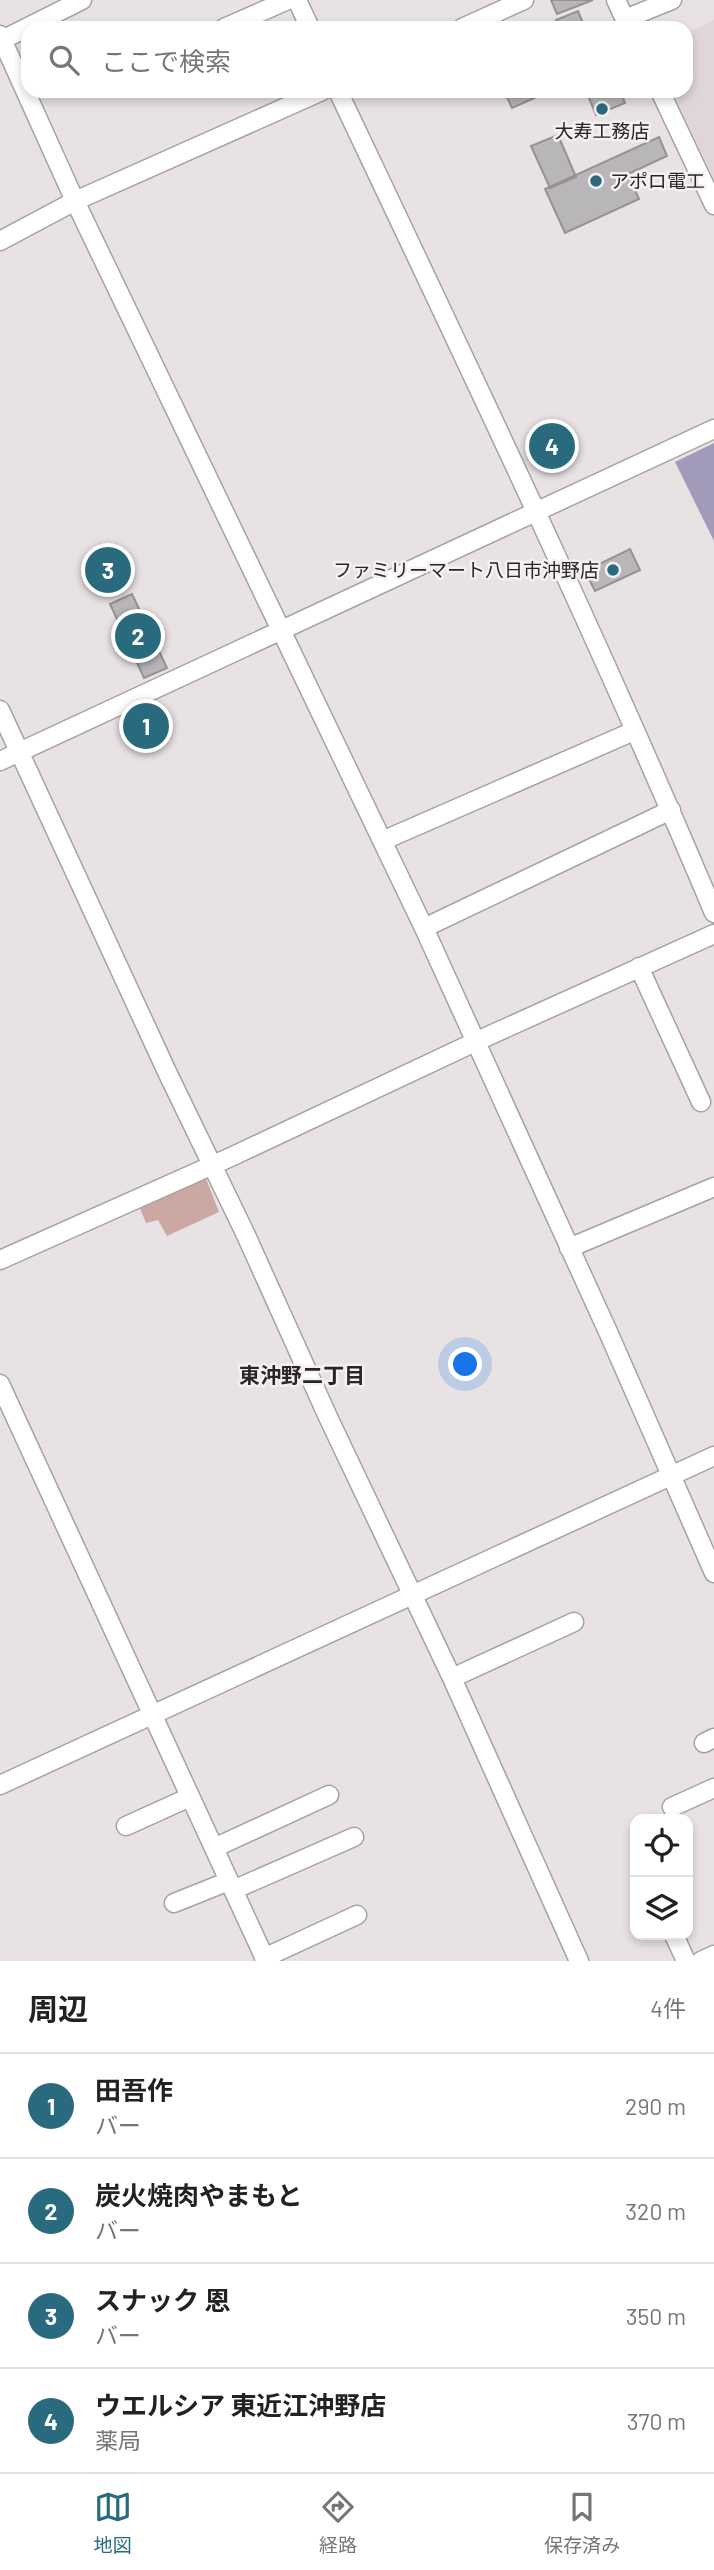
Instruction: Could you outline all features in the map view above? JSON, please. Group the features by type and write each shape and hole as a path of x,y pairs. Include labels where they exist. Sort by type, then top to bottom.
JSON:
{"street":[{"path":"37,21 82,0"},
{"path":"240,21 288,0"},
{"path":"298,0 307,21"},
{"path":"478,21 524,0"},
{"path":"616,0 626,21"},
{"path":"633,21 672,0"},
{"path":"21,29 1,38 21,82"},
{"path":"28,98 280,631 424,928 713,1569"},
{"path":"0,241 75,201 306,98"},
{"path":"341,98 537,510 714,913"},
{"path":"663,98 714,205"},
{"path":"0,761 714,429"},
{"path":"0,710 452,1678 579,1961"},
{"path":"382,841 634,731"},
{"path":"424,928 671,810"},
{"path":"0,1260 211,1166 714,934"},
{"path":"639,967 701,1102"},
{"path":"569,1248 714,1187"},
{"path":"0,1384 265,1960 357,1915"},
{"path":"0,1785 714,1456"},
{"path":"452,1678 574,1622"},
{"path":"672,1807 714,1788"},
{"path":"214,1848 329,1795"},
{"path":"126,1826 190,1797"},
{"path":"174,1903 231,1886 355,1837"},
{"path":"676,1940 686,1961"},
{"path":"701,1961 714,1955"}],"shaded area":[{"path":"714,20 714,179 675,98 693,98 693,30"},
{"path":"714,443 714,541 675,462"},
{"path":"205,1176 219,1212 167,1236 158,1220 146,1223 139,1206"}],"building":[{"path":"551,0 593,0 557,14"},
{"path":"578,11 582,21 556,21"},
{"path":"507,98 534,98 512,108"},
{"name":"大寿工務店","path":"589,98 623,98 625,103 596,115"},
{"path":"558,135 576,177 550,188 531,146"},
{"name":"アポロ電工","path":"659,137 667,156 628,174 639,199 565,233 545,189"},
{"name":"ファミリーマート八日市沖野店","path":"630,549 640,570 595,591 585,571"},
{"path":"132,594 167,668 144,678 110,604"}],"place":[{"name":"大寿工務店","path":"602,109"},
{"name":"アポロ電工","path":"596,181"},
{"name":"ウエルシア 東近江沖野店","path":"552,446"},
{"name":"スナック 恩","path":"108,570"},
{"name":"ファミリーマート八日市沖野店","path":"613,570"},
{"name":"炭火焼肉やまもと","path":"138,636"},
{"name":"田吾作","path":"146,726"}],"district":[{"name":"東沖野二丁目","path":"302,1376"}]}
